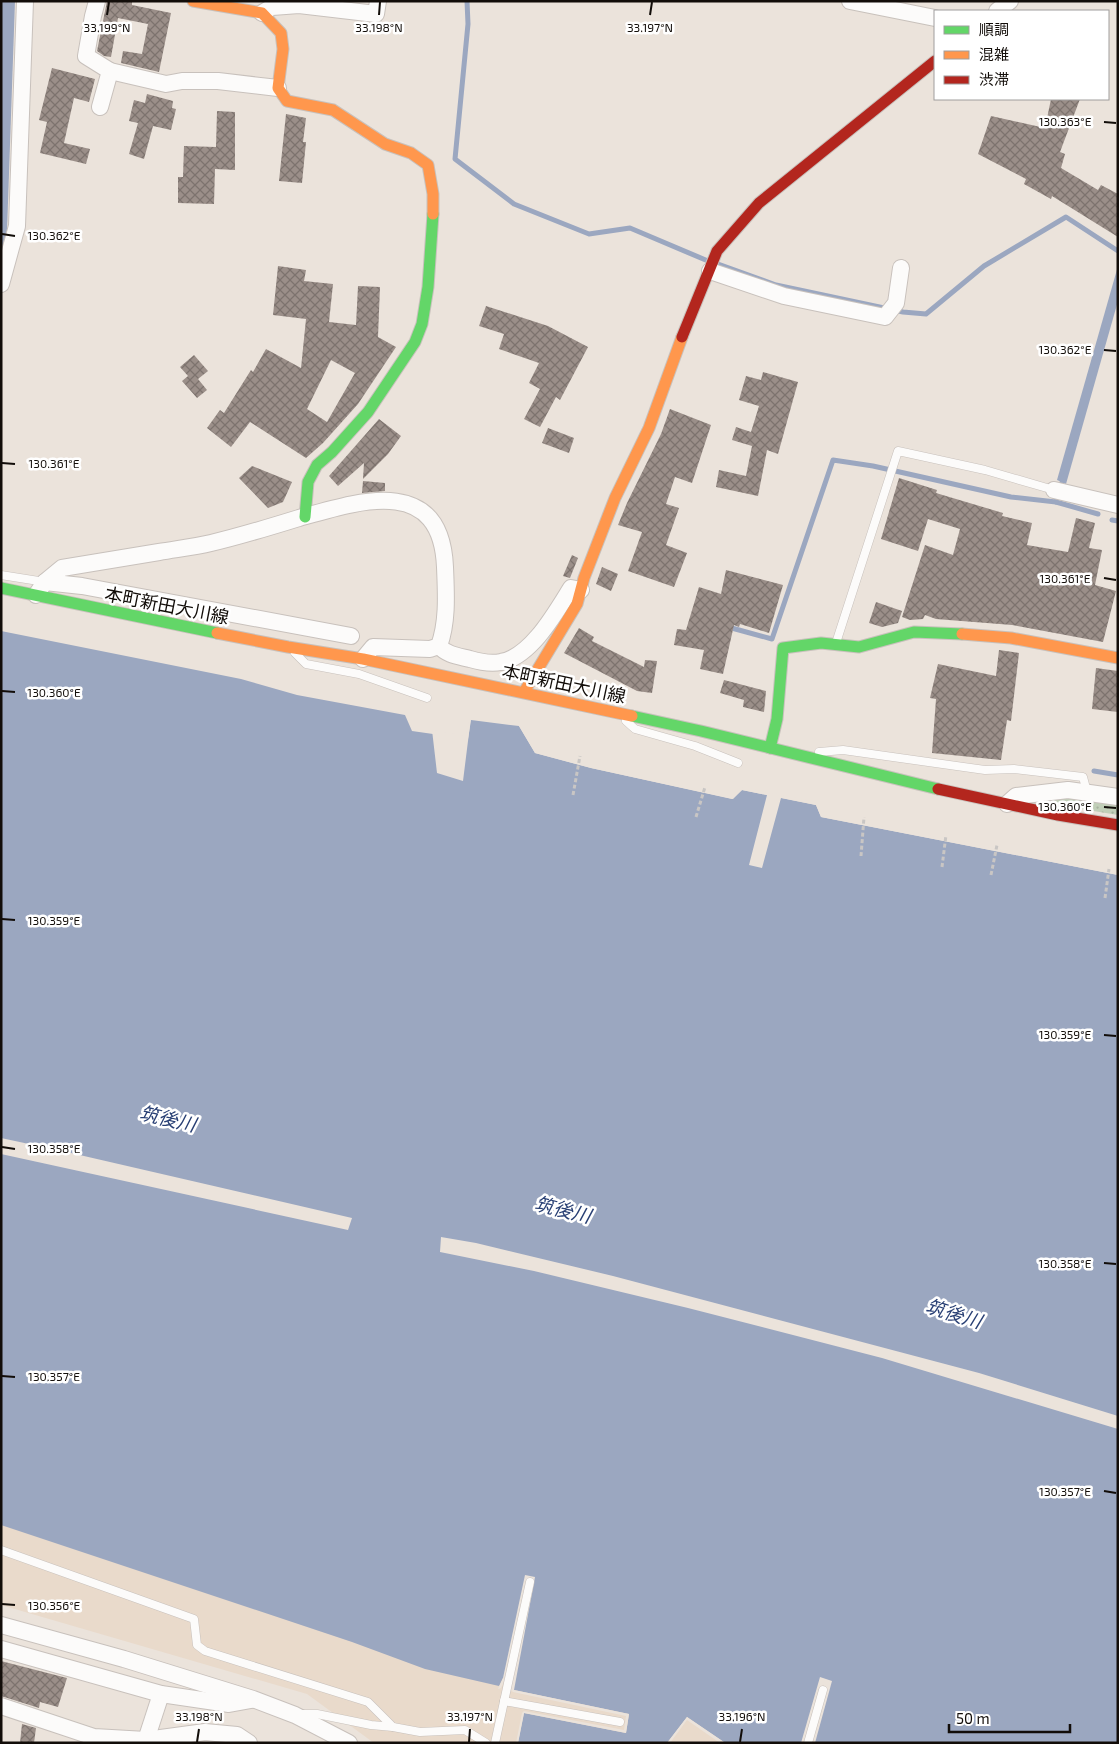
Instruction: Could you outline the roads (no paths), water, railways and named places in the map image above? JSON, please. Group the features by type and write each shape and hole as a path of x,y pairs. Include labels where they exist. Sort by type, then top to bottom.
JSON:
{"street":[{"path":"1,284 17,226 25,1"},
{"path":"97,1 86,56 110,71 166,84 182,81 218,80 278,88"},
{"path":"193,1 262,13 282,33 283,49 278,88 286,101 333,110 385,144 411,153 428,165 433,194 428,287 422,324 415,342 368,412 332,452 317,465 308,482 305,517"},
{"path":"262,13 272,7 299,5 376,14 378,1"},
{"path":"850,1 934,18"},
{"path":"998,10 1010,1"},
{"path":"524,692 576,604 615,498 649,428 690,316 717,252 758,203 934,62"},
{"path":"100,107 110,71"},
{"path":"712,265 784,296 885,317 891,310 901,268"},
{"path":"1054,490 1118,505"},
{"path":"41,588 62,568 210,543 349,504 387,499 412,505 429,517 438,530 444,554 446,602 444,634 439,646 430,649 373,647 363,659"},
{"path":"41,588 82,586 351,636"},
{"name":"本町新田大川線","path":"1,588 41,588 101,610 288,647 363,659 524,692 770,748 923,786 1118,825"},
{"path":"439,646 445,653 482,662 502,662 519,655 534,641 571,588 581,590"},
{"path":"770,748 776,719 783,648 822,643 859,647 914,632 953,633 1040,642 1118,658"},
{"path":"1007,804 1016,796 1068,790 1118,798"},
{"path":"1,1625 124,1659 254,1699 295,1715 349,1743"},
{"path":"1,1650 161,1694 229,1704 254,1699"},
{"path":"146,1740 161,1694"},
{"path":"1,1706 94,1736 146,1740 205,1732 237,1735 249,1743"}],"lane":[{"path":"836,644 898,451 985,470 1054,490"},
{"path":"1,575 41,588"},
{"path":"288,647 306,664 359,674 427,698"},
{"path":"618,713 635,730 695,746 738,763"},
{"path":"814,759 818,752 843,750 985,770 1014,769 1083,778 1086,792"},
{"path":"1,1550 194,1619 196,1645 205,1651 368,1702 393,1727"},
{"path":"495,1743 530,1582"},
{"path":"808,1743 823,1690"},
{"path":"504,1701 620,1722"},
{"path":"295,1715 317,1714 371,1726 393,1727 420,1732 465,1730 486,1743"}],"water":[{"path":"1,1 15,1 7,231 1,251"},
{"path":"1118,266 1118,301 1066,484 1057,480"},
{"name":"筑後川","path":"1,631 241,679 297,695 405,715 412,731 468,739 471,720 519,726 535,753 591,768 732,799 742,790 816,805 821,817 1118,875 1118,1743 725,1743 687,1717 667,1743 518,1743 524,1713 626,1733 629,1714 514,1690 514,1681 503,1678 499,1686 425,1669 352,1642 1,1525"}],"waterway":[{"path":"467,1 468,24 455,159 514,204 589,234 630,228 708,261"},
{"path":"718,264 776,285 903,312 926,314 984,266 1066,217 1118,251"},
{"path":"728,627 772,639 833,460 873,466 1011,497 1056,502 1064,476"},
{"path":"1056,502 1098,514"},
{"path":"1112,520 1118,521"},
{"path":"1094,771 1118,775"}]}
